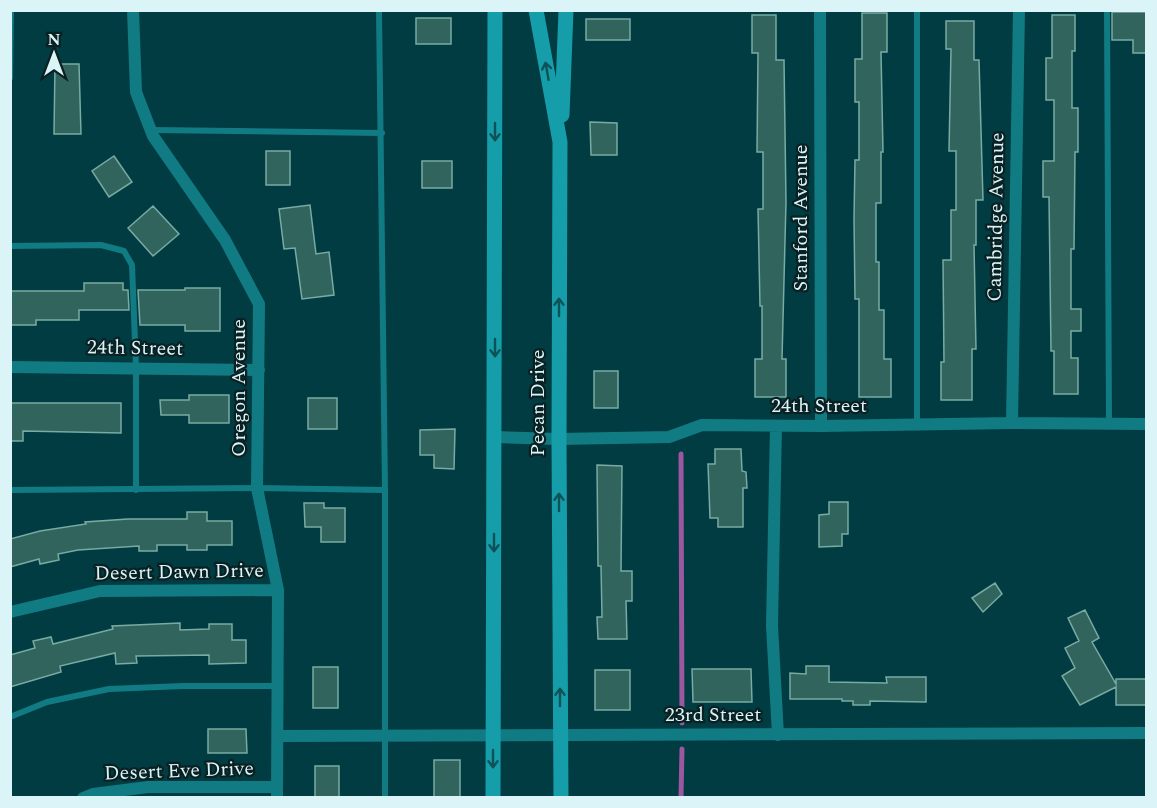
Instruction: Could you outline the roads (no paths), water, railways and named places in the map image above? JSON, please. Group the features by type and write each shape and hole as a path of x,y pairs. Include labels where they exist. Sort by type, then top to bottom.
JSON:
{"main road":[{"path":"493,798 495,10"},
{"name":"Pecan Drive","path":"536,10 560,142 561,798"},
{"path":"560,142 566,10"}],"street":[{"name":"Oregon Avenue","path":"133,10 135,92 150,130 225,240 259,304 257,488 278,590 277,792"},
{"name":"Stanford Avenue","path":"820,10 821,426"},
{"name":"Cambridge Avenue","path":"1012,423 1019,10"},
{"name":"24th Street","path":"10,367 259,370"},
{"name":"24th Street","path":"495,437 559,439 669,437 702,425 1146,424"},
{"path":"776,426 772,626 778,735"},
{"name":"Desert Dawn Drive","path":"10,612 100,591 278,590"},
{"name":"23rd Street","path":"279,736 1146,733"},
{"name":"Desert Eve Drive","path":"83,798 93,794 148,787 183,792 277,792"}],"lane":[{"path":"10,78 11,10"},
{"path":"380,10 385,490 385,798"},
{"path":"917,10 917,425"},
{"path":"1107,10 1109,424"},
{"path":"150,130 382,133"},
{"path":"10,246 101,245 124,251 132,265 136,490"},
{"path":"10,490 257,488 385,490"},
{"path":"10,717 47,702 109,689 278,686"}],"waterway":[{"path":"681,454 682,723"},
{"path":"681,798 682,749"}]}
